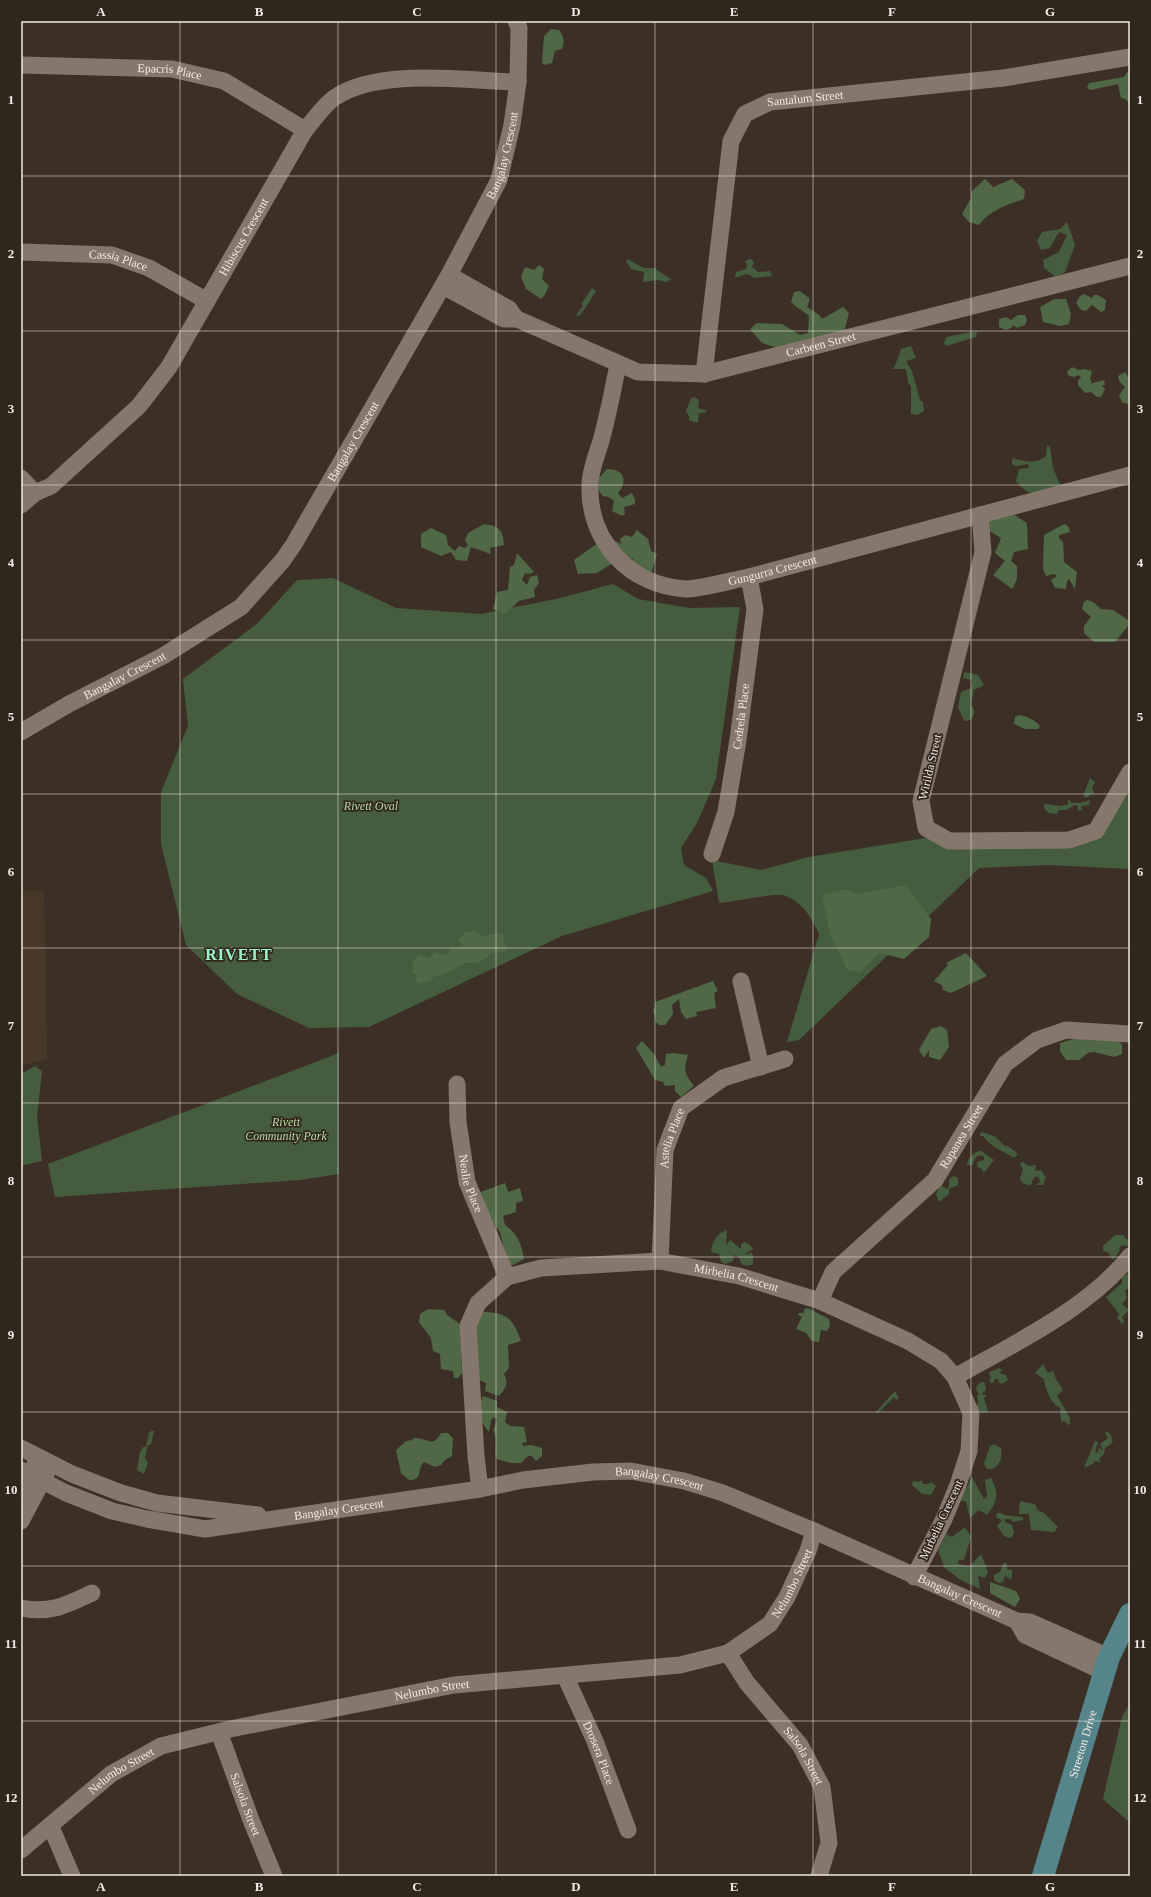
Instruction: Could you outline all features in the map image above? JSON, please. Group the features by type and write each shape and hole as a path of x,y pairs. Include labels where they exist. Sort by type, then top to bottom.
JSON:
{"main road":[{"name":"Streeton Drive","path":"1043,1876 1107,1665 1130,1614"}],"street":[{"name":"Bangalay Crescent","path":"21,732 69,704 163,656 241,607 283,560 294,544 446,280 499,180 512,125 518,82 520,23"},
{"name":"Santalum Street","path":"704,374 731,141 745,114 770,102 1003,78 1130,57"},
{"name":"Epacris Place","path":"21,65 172,69 187,72 224,81 305,130"},
{"name":"Hibiscus Crescent","path":"21,505 35,493 51,486 139,406 169,367 305,130 334,98 364,84 410,78 518,82"},
{"name":"Cassia Place","path":"21,252 112,255 149,268 207,301"},
{"name":"Carbeen Street","path":"446,280 509,309 517,319 638,372 704,374 1130,266"},
{"name":"Gungurra Crescent","path":"618,364 590,484 593,514 602,539 620,562 652,582 687,589 749,577 1130,475"},
{"path":"21,478 35,493"},
{"name":"Wirilda Street","path":"980,515 983,552 921,802 926,828 949,841 1069,840 1096,831 1130,772"},
{"name":"Cedrela Place","path":"712,854 726,812 738,740 755,609 749,577"},
{"path":"741,980 761,1067"},
{"name":"Rapanea Street","path":"820,1302 833,1272 935,1180 1004,1064 1037,1040 1066,1030 1130,1034"},
{"name":"Astelia Place","path":"660,1261 665,1150 681,1108 723,1078 785,1059"},
{"name":"Nealie Place","path":"457,1084 458,1122 467,1182 507,1277"},
{"path":"955,1377 1032,1333 1091,1295 1130,1256"},
{"name":"Mirbelia Crescent","path":"480,1489 476,1456 468,1326 478,1303 507,1277 541,1268 660,1261 739,1276 820,1302 908,1342 941,1361 955,1377 971,1412 969,1451 958,1486 944,1519 914,1577"},
{"name":"Bangalay Crescent","path":"21,1448 72,1474 121,1493 157,1503 276,1518"},
{"path":"21,1491 31,1475 45,1460"},
{"name":"Bangalay Crescent","path":"31,1475 66,1493 112,1511 147,1519 205,1529 480,1489 522,1480 593,1472 631,1471 684,1481 723,1493 814,1531 914,1577 1017,1621 1030,1622 1107,1665"},
{"path":"21,1521 31,1475"},
{"name":"Nelumbo Street","path":"21,1850 51,1827 111,1774 161,1746 219,1732 454,1685 680,1665 728,1653 770,1624 787,1597 808,1551 814,1531"},
{"path":"21,1608 35,1611 64,1607 92,1593"},
{"name":"Salsola Street","path":"728,1653 747,1683 800,1745 822,1787 828,1843 819,1876"},
{"name":"Drosera Place","path":"565,1676 595,1741 628,1830"},
{"name":"Salsola Street","path":"219,1732 251,1820 274,1876"},
{"path":"51,1827 72,1876"}],"shaded area":[{"path":"21,891 44,891 47,1060 21,1065"}],"green space":[{"path":"551,29 559,30 563,37 564,44 562,49 555,51 552,63 544,65 542,63 544,36"},
{"path":"1130,71 1130,101 1128,102 1121,98 1118,84 1091,90 1087,88 1089,83 1124,77 1127,72"},
{"path":"985,179 993,187 1012,179 1025,190 1024,199 1005,206 988,215 979,225 969,222 962,214 971,198 971,192"},
{"path":"1067,222 1075,245 1065,272 1056,277 1044,268 1043,260 1059,252 1067,235 1060,232 1050,248 1041,250 1037,241 1042,232 1060,229"},
{"path":"627,259 644,268 654,268 671,279 667,282 657,280 643,282 644,272 631,269 626,261"},
{"path":"751,259 754,262 752,267 758,272 770,271 772,276 755,278 747,274 735,278 736,272 746,269 747,265 745,261"},
{"path":"539,265 544,269 542,279 549,286 541,299 526,289 521,277 525,267 534,270"},
{"path":"592,288 596,291 579,316 576,315 583,306 581,304"},
{"path":"800,291 810,299 807,307 818,314 822,319 843,307 849,313 843,336 777,348 762,343 750,329 757,323 782,324 800,335 808,333 809,316 791,302 794,292"},
{"path":"1084,294 1092,298 1094,295 1098,295 1106,300 1105,310 1101,312 1092,305 1086,311 1081,310 1076,303 1080,296"},
{"path":"1054,299 1066,299 1071,314 1069,324 1060,326 1043,322 1040,307"},
{"path":"1018,315 1025,315 1027,320 1025,325 1017,328 1013,325 1011,328 1006,330 999,327 999,319 1006,317 1011,320"},
{"path":"977,331 976,337 946,346 944,343 946,337"},
{"path":"911,346 916,358 906,361 912,371 920,400 923,402 924,411 917,415 911,414 911,386 908,383 906,369 893,369 901,349"},
{"path":"1072,367 1078,370 1085,369 1092,371 1090,379 1092,382 1090,384 1104,380 1105,385 1102,385 1105,389 1101,397 1097,397 1091,392 1085,393 1078,385 1078,381 1081,377 1078,375 1074,377 1069,376 1067,372"},
{"path":"1125,372 1129,378 1130,405 1122,402 1119,395 1125,387 1119,381 1118,376"},
{"path":"694,397 699,400 698,407 700,409 707,410 705,413 699,413 698,423 689,420 689,416 686,411 691,398"},
{"path":"1047,445 1050,447 1053,468 1061,487 1048,492 1037,494 1032,493 1021,487 1016,481 1019,469 1029,468 1028,464 1016,466 1012,464 1012,458 1030,462 1038,461 1046,456"},
{"path":"607,469 613,469 623,476 623,484 618,493 622,498 632,493 635,499 635,504 624,507 625,514 622,516 612,511 614,501 609,497 603,496 598,490 599,478"},
{"path":"1013,514 1027,523 1028,549 1014,552 1011,561 1017,566 1017,579 1012,589 993,575 1005,561 995,553 1001,538 971,520"},
{"path":"484,524 497,527 503,535 504,545 490,548 491,554 471,547 467,561 456,560 451,552 441,556 421,547 421,534 431,528 446,535 448,545 455,551 459,546 465,548 468,545 465,540 468,533"},
{"path":"1064,524 1068,526 1070,532 1059,535 1059,538 1063,542 1064,562 1077,572 1075,589 1069,579 1067,581 1066,589 1055,588 1051,580 1057,576 1054,574 1046,576 1043,569 1044,535"},
{"path":"637,530 648,539 651,551 657,554 650,577 632,568 633,559 624,556 597,573 578,574 574,560 598,543 612,539 621,544 620,539 625,535 632,537"},
{"path":"517,553 534,572 528,574 525,573 522,580 527,585 530,577 537,575 539,583 534,590 535,597 519,601 505,614 493,609 497,592 508,590 510,567 514,565"},
{"name":"Rivett Oval","path":"333,578 396,608 481,614 556,599 613,584 638,599 689,608 740,607 716,779 697,823 681,848 684,865 706,878 713,891 562,936 369,1027 309,1028 237,994 186,945 161,844 161,792 188,726 183,679 258,623 297,580"},
{"path":"1087,600 1093,602 1101,609 1113,610 1128,620 1128,626 1115,642 1094,642 1084,633 1084,626 1091,617 1082,609 1084,602"},
{"path":"964,672 978,675 984,685 974,690 971,704 975,712 971,720 964,721 958,707 961,692 971,688 972,680 963,678"},
{"path":"1018,715 1025,716 1040,726 1038,729 1025,729 1014,724 1015,717"},
{"path":"1090,778 1095,782 1092,788 1094,794 1084,798 1084,794"},
{"path":"1124,790 1130,790 1130,869 1048,865 979,868 799,1040 787,1042 819,934 813,922 801,905 783,895 762,896 719,903 712,860 761,870 809,857 925,838 1069,843 1099,835"},
{"path":"1067,800 1070,800 1071,803 1080,803 1090,800 1089,805 1081,806 1082,810 1078,811 1078,806 1075,805 1066,810 1059,810 1057,814 1048,813 1043,806 1045,804 1060,806 1069,804"},
{"path":"906,885 931,919 929,937 904,959 879,953 861,972 848,971 830,934 822,895 845,889 855,894"},
{"path":"474,931 484,937 491,934 502,934 507,948 504,952 491,953 488,957 478,963 465,963 443,975 434,976 431,981 419,984 414,978 417,976 412,973 414,960 418,954 428,958 436,952 447,955 451,947 463,945 458,941 464,933"},
{"path":"966,953 987,976 951,993 943,990 942,985 934,981 948,965 946,963"},
{"path":"713,981 718,991 714,993 716,1008 696,1012 697,1016 686,1019 681,1012 679,999 672,1005 673,1014 665,1025 659,1025 656,1022 653,1010 655,1007 655,1002"},
{"path":"941,1026 947,1030 949,1047 940,1060 929,1057 929,1050 924,1058 919,1050 931,1029"},
{"path":"1080,1037 1116,1038 1122,1045 1122,1054 1114,1057 1094,1052 1088,1053 1079,1060 1066,1060 1060,1051 1060,1043"},
{"path":"642,1041 654,1054 661,1067 665,1065 666,1054 674,1053 688,1055 685,1068 694,1086 681,1097 675,1091 675,1085 665,1086 663,1082 655,1080 636,1048"},
{"name":"Rivett Community Park","path":"339,1053 339,1174 300,1180 55,1197 48,1164"},
{"path":"35,1066 42,1071 37,1116 42,1161 21,1166 21,1074"},
{"path":"981,1132 994,1136 1005,1146 1008,1146 1018,1154 1014,1158 997,1148 983,1136 980,1136"},
{"path":"978,1151 981,1151 994,1160 984,1173 982,1169 978,1168 977,1162 984,1160 984,1157 981,1155 976,1157 972,1165 967,1165 972,1155"},
{"path":"1023,1162 1029,1166 1036,1166 1035,1171 1041,1170 1046,1178 1043,1185 1036,1185 1040,1182 1039,1178 1036,1176 1031,1185 1021,1182 1020,1178 1023,1170 1020,1163"},
{"path":"953,1176 958,1178 958,1185 949,1189 949,1194 939,1202 936,1194 940,1185 947,1189 949,1186 949,1179"},
{"path":"505,1183 508,1192 520,1188 523,1201 516,1203 516,1212 503,1216 505,1225 516,1235 523,1253 524,1259 513,1265 507,1264 500,1232 491,1220 478,1193"},
{"path":"727,1230 726,1245 730,1240 741,1249 741,1244 744,1242 749,1244 753,1249 746,1253 747,1255 751,1252 753,1255 753,1264 746,1266 742,1264 739,1257 734,1255 733,1261 725,1264 721,1262 719,1254 711,1252 716,1238 720,1233"},
{"path":"1115,1235 1123,1235 1130,1242 1127,1247 1125,1245 1120,1246 1119,1252 1113,1260 1108,1252 1103,1251 1103,1246"},
{"path":"1130,1272 1130,1291 1127,1289 1125,1291 1127,1298 1122,1304 1129,1310 1122,1317 1124,1320 1123,1325 1117,1318 1119,1314 1106,1297 1122,1283 1122,1277"},
{"path":"808,1308 829,1319 830,1326 827,1331 821,1330 819,1342 812,1341 806,1333 796,1329 802,1317 798,1315 799,1313 804,1313 804,1309"},
{"path":"428,1309 444,1310 447,1315 460,1324 462,1373 458,1378 454,1378 453,1371 441,1369 440,1354 433,1351 431,1338 419,1322 420,1314"},
{"path":"482,1312 498,1313 508,1318 515,1327 521,1341 508,1345 509,1368 504,1374 506,1377 505,1388 499,1396 485,1391 486,1383 479,1380 473,1330"},
{"path":"1043,1364 1048,1373 1053,1371 1063,1390 1057,1396 1070,1418 1070,1424 1068,1425 1066,1422 1061,1421 1060,1408 1051,1400 1047,1392 1044,1379 1035,1373"},
{"path":"1000,1368 1002,1370 999,1373 1006,1375 1008,1380 1002,1384 998,1382 999,1379 995,1379 992,1384 989,1380 991,1378 989,1372"},
{"path":"981,1382 985,1383 986,1390 982,1393 983,1395 987,1395 984,1398 988,1412 982,1413 976,1407 978,1403 977,1396 979,1394 976,1390 977,1386"},
{"path":"895,1391 899,1398 896,1400 894,1397 877,1414 876,1412"},
{"path":"483,1396 497,1401 497,1407 507,1412 505,1422 510,1426 524,1427 527,1442 522,1443 523,1446 531,1445 542,1448 542,1456 536,1461 532,1456 528,1456 521,1463 511,1463 497,1459 496,1437 493,1430 497,1420 494,1417 491,1420 489,1432 483,1424 480,1415 480,1405"},
{"path":"154,1431 151,1444 148,1445 145,1458 148,1463 144,1474 137,1470 140,1452 143,1447 146,1447 149,1433"},
{"path":"1108,1431 1113,1440 1111,1444 1105,1448 1104,1454 1099,1459 1101,1462 1094,1461 1094,1463 1084,1468 1095,1441 1098,1442 1095,1452 1098,1453 1099,1447 1103,1450 1100,1444 1108,1438 1105,1433"},
{"path":"441,1433 448,1433 453,1438 452,1456 445,1460 441,1465 435,1467 424,1462 420,1468 417,1478 414,1480 409,1480 401,1473 396,1450 406,1441 418,1438 432,1441 438,1438"},
{"path":"994,1444 1001,1448 1001,1458 995,1467 992,1469 987,1469 984,1464 990,1446"},
{"path":"972,1477 984,1499 987,1496 985,1480 991,1478 995,1488 996,1497 987,1515 979,1510 970,1518 966,1502 960,1500"},
{"path":"921,1480 923,1484 928,1484 931,1482 936,1486 931,1495 922,1494 912,1485 913,1481 920,1482"},
{"path":"1020,1501 1035,1504 1038,1511 1043,1512 1058,1527 1054,1532 1031,1530 1029,1514 1019,1514"},
{"path":"997,1513 1004,1515 1023,1517 1023,1520 1012,1522 1011,1519 1005,1519 1005,1522 1012,1525 1014,1532 1012,1537 1009,1538 1004,1536 997,1526 1002,1520 996,1517"},
{"path":"965,1527 971,1537 964,1560 959,1560 958,1564 970,1566 981,1554 988,1572 985,1578 978,1576 980,1589 959,1579 944,1567 938,1550 946,1534 952,1537"},
{"path":"1004,1562 1007,1564 1007,1569 1012,1570 1012,1578 1009,1579 1005,1575 1003,1582 999,1583 994,1580 994,1575 1000,1572"},
{"path":"990,1582 1016,1591 1020,1599 1015,1607 990,1593"},
{"path":"1130,1703 1130,1823 1103,1799 1122,1717"}],"district":[{"name":"RIVETT","path":"239,954"}]}
